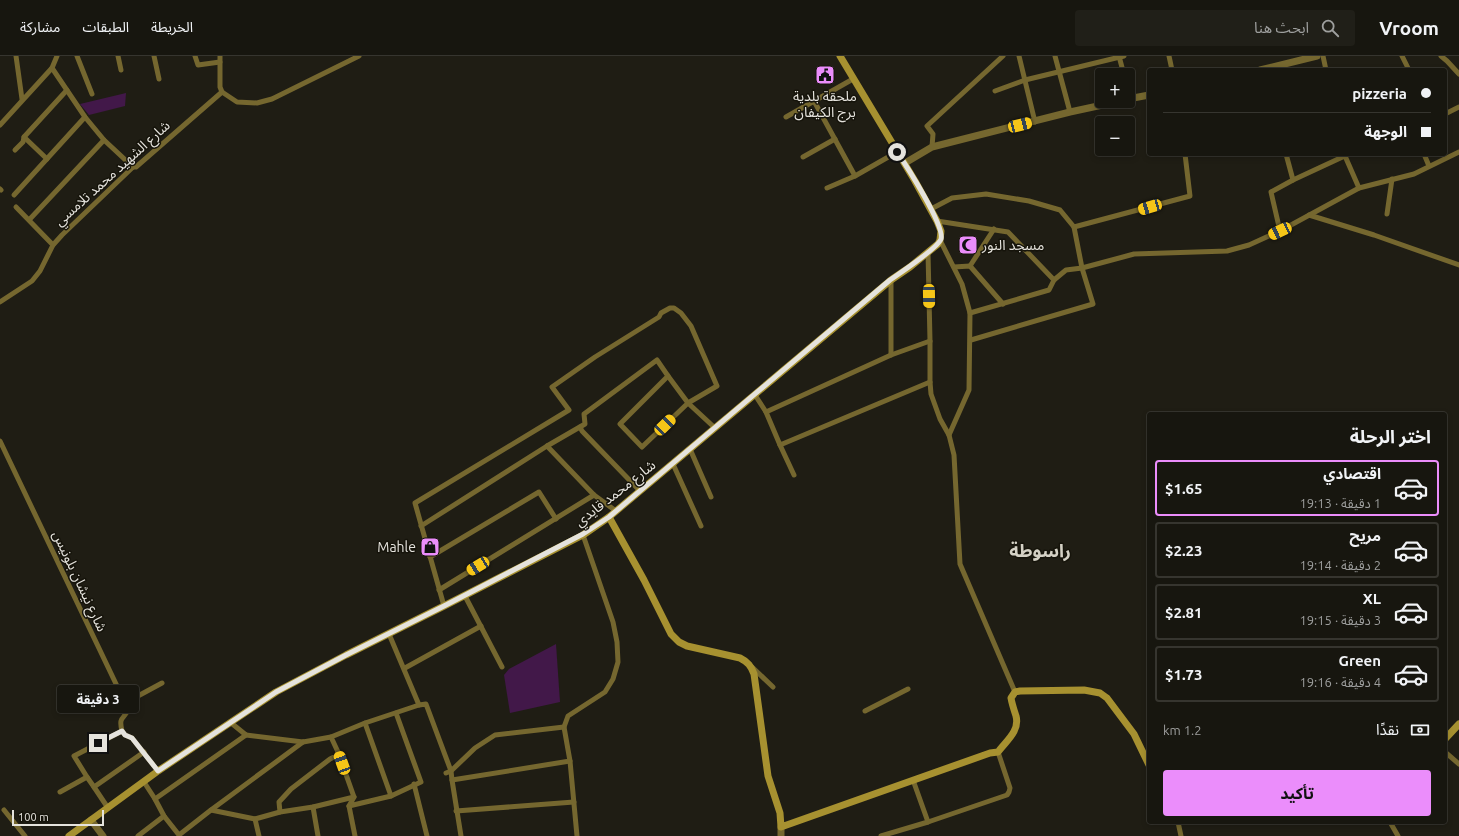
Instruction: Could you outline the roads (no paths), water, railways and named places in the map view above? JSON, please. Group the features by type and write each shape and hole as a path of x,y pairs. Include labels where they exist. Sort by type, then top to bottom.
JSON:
{"main road":[{"path":"840,56 931,209 941,231 940,240"},
{"name":"شارع محمد قايدي","path":"69,836 158,771 276,692 583,534 609,517 890,280 910,267 928,252 940,240"},
{"path":"609,517 644,580 671,634 679,642 687,646 740,658 751,666 754,674 768,776 780,813 781,827 990,753 998,752 1014,733 1016,728 1016,717 1011,698 1015,692 1084,690 1100,692 1107,698 1128,726 1139,743 1147,761"},
{"path":"1447,737 1459,724"}],"street":[{"path":"16,56 22,99"},
{"path":"0,125 22,99 52,68 57,56"},
{"path":"77,56 92,94"},
{"path":"118,56 121,70"},
{"path":"154,56 159,79"},
{"path":"195,56 198,65 220,59 220,86 222,92 237,102 257,104 272,99 359,56"},
{"path":"932,147 933,134 928,126 1003,56"},
{"path":"1019,56 1035,122"},
{"path":"1055,56 1070,112"},
{"path":"995,91 1025,80 1121,56 1123,68"},
{"path":"1169,56 1172,68"},
{"path":"1269,68 1317,56"},
{"path":"1323,56 1326,68"},
{"path":"1402,56 1407,68"},
{"path":"1440,56 1459,74"},
{"path":"52,68 85,117 104,140 133,168"},
{"path":"786,117 853,79"},
{"path":"15,150 23,142 24,137 66,90"},
{"name":"شارع الشهيد محمد تلامسي","path":"0,302 32,281 40,271 53,245 62,235 133,168 222,92"},
{"path":"1135,98 1147,95"},
{"path":"814,101 855,176"},
{"path":"905,163 932,147 1095,107"},
{"path":"1447,113 1459,107"},
{"path":"14,194 85,117"},
{"path":"24,137 47,158"},
{"path":"803,157 835,139"},
{"path":"29,220 104,140"},
{"path":"827,188 855,176 897,152"},
{"path":"970,313 1049,290 1054,280 1066,270 1082,268 1134,254 1227,251 1249,245 1280,231 1359,188 1392,178 1414,174 1459,152"},
{"path":"1074,227 1190,196 1185,156"},
{"path":"1287,156 1293,180"},
{"path":"1280,231 1271,192 1345,156"},
{"path":"1347,156 1359,188"},
{"path":"1425,156 1429,166"},
{"path":"1387,214 1392,178"},
{"path":"931,209 952,198 986,194 1030,201 1060,210 1074,227 1082,268 1093,304 971,340"},
{"path":"16,207 53,245"},
{"path":"1310,215 1374,235 1459,265"},
{"path":"937,221 1008,232 1054,280"},
{"path":"970,266 994,230"},
{"path":"940,240 954,267 966,296 970,313 971,340 969,390 949,436"},
{"path":"928,252 931,394 940,419 949,436 954,455 960,564 1015,692"},
{"path":"954,267 970,266"},
{"path":"970,266 1002,304"},
{"path":"890,280 891,355"},
{"path":"444,606 415,503 569,410 552,387 659,317 661,313 670,308 674,308 691,326 718,386 688,403 642,447 620,424 668,376"},
{"path":"766,412 891,355 930,341"},
{"path":"421,526 547,446 585,424 584,414 657,360 688,403 715,428"},
{"path":"780,445 930,382"},
{"path":"755,395 766,412 794,475"},
{"path":"580,427 582,431 640,491"},
{"name":"شارع نيشان بلونيس","path":"0,441 125,703"},
{"path":"547,446 594,495 616,511"},
{"path":"690,449 711,497"},
{"path":"673,464 701,526"},
{"path":"430,557 539,492 556,519"},
{"path":"439,590 594,495"},
{"path":"576,836 570,761 564,727 568,716 604,692 613,679 618,662 617,642 613,622 583,534"},
{"path":"465,596 502,667"},
{"path":"405,668 481,626"},
{"path":"389,634 405,668 406,676 419,705"},
{"path":"751,666 773,686"},
{"path":"158,771 132,738 125,735 122,731 120,723 122,718 128,712 125,703 162,683"},
{"path":"865,711 908,689"},
{"path":"230,722 246,735 304,742 331,737 365,723 426,704 451,771 461,836"},
{"path":"349,806 391,796 421,782 396,713"},
{"path":"365,723 391,796"},
{"path":"446,773 451,771 475,748 494,735 564,727"},
{"path":"108,808 74,756 122,731"},
{"path":"155,799 246,735"},
{"path":"331,737 354,797 349,806 355,836"},
{"path":"144,782 164,816 179,836 211,810 304,742"},
{"path":"94,788 144,752"},
{"path":"280,812 279,802 291,789 336,756 338,752"},
{"path":"881,836 928,822 1008,794 1010,788 998,752"},
{"path":"1447,754 1459,764"},
{"path":"452,780 570,761"},
{"path":"60,792 87,777"},
{"path":"913,780 928,822"},
{"path":"414,784 427,836"},
{"path":"211,810 255,818 280,812 313,808 354,797"},
{"path":"456,811 574,802"},
{"path":"313,808 318,836"},
{"path":"4,810 25,836"},
{"path":"138,836 164,816"},
{"path":"255,818 259,836"},
{"path":"91,820 103,836"},
{"path":"1178,824 1181,836"},
{"path":"1391,824 1398,836"},
{"path":"781,827 781,836"}],"place":[{"name":"ملحقة بلدية برج الكيفان","path":"825,75"},
{"name":"مسجد النور","path":"968,245"},
{"name":"Mahle","path":"430,547"}],"district":[{"name":"راسوطة","path":"1040,551"}]}
